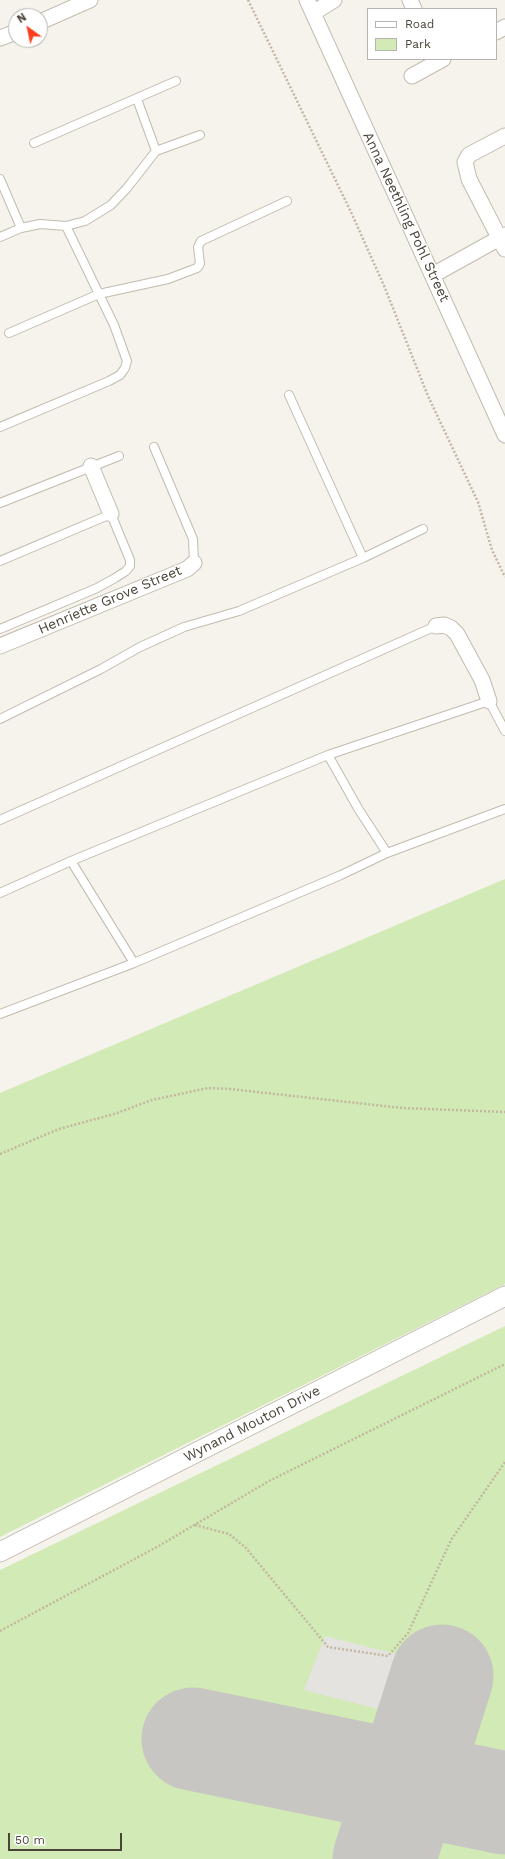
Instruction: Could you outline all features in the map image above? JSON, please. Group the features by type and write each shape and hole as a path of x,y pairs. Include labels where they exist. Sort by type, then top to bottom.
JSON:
{"street":[{"path":"48,18 90,0"},
{"path":"310,6 334,0"},
{"name":"Anna Neethling Pohl Street","path":"310,6 505,435"},
{"path":"412,76 439,60"},
{"path":"432,275 503,240 469,179 465,162 469,155 505,136"},
{"path":"91,466 111,514"},
{"name":"Henriette Grove Street","path":"0,646 179,572 194,562"},
{"path":"436,626 444,625 451,628 457,634 482,680 489,701"},
{"name":"Wynand Mouton Drive","path":"0,1552 505,1296"}],"lane":[{"path":"34,143 176,81"},
{"path":"137,99 156,151"},
{"path":"0,237 21,228 40,224 66,226 85,221 110,205 127,188 156,151 200,135"},
{"path":"0,179 21,228"},
{"path":"9,333 99,294 168,279 197,268 200,264 198,247 201,241 287,201"},
{"path":"0,427 120,375 127,361 114,325 66,226"},
{"path":"288,394 363,558"},
{"name":"Henriette Grove Street","path":"154,448 193,539 194,562"},
{"path":"0,503 119,456"},
{"path":"0,561 111,514 128,552 130,566 126,571 97,588 0,629"},
{"path":"0,719 101,670 140,647 178,630 239,611 363,558 423,529"},
{"path":"0,820 436,626"},
{"path":"0,893 71,861 328,755 489,701 505,731"},
{"path":"328,755 359,810 387,853"},
{"path":"0,1014 134,963 341,875 387,853 505,809"},
{"path":"71,861 134,963"}],"path":[{"path":"248,0 354,219 385,288 428,396 478,502 492,550 505,577"},
{"path":"0,1154 59,1129 114,1114 152,1100 208,1088 230,1089 402,1108 505,1112"},
{"path":"0,1631 157,1547 269,1481 505,1364"},
{"path":"195,1525 229,1534 246,1548 328,1646 388,1656 408,1633 451,1540 505,1462"}],"green space":[{"path":"505,879 505,1284 0,1537 0,1093"},
{"path":"505,1326 505,1859 0,1859 0,1570"}],"shaded area":[{"path":"325,1636 400,1655 378,1709 304,1690"}],"runway":[{"path":"384,1859 442,1676"},
{"path":"193,1739 505,1803"}]}
